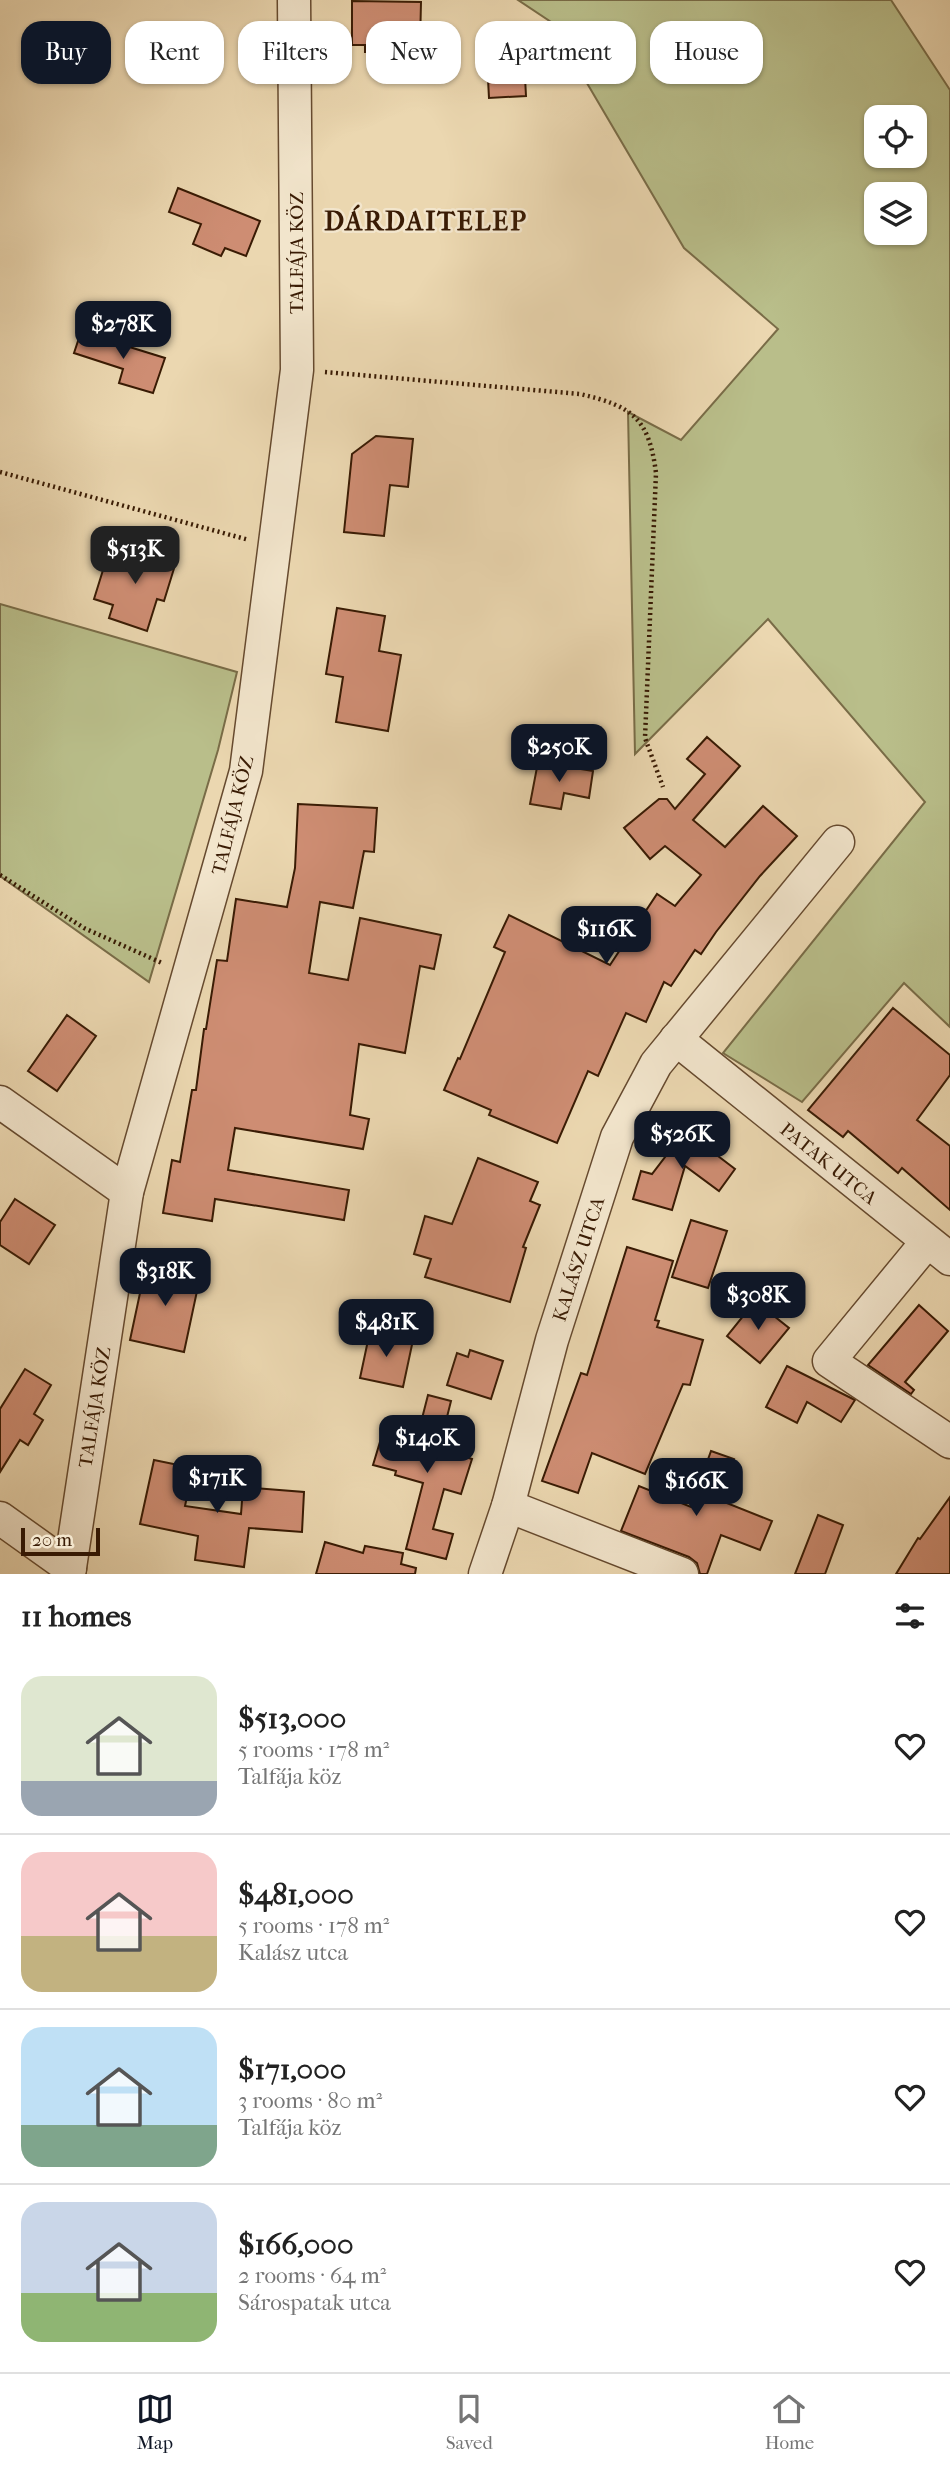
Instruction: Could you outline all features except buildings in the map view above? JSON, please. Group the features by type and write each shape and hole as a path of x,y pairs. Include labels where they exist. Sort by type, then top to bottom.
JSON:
{"street":[{"name":"TALFÁJA KÖZ","path":"69,1571 127,1192 246,771 297,370 294,0"},
{"name":"KALÁSZ UTCA","path":"485,1574 508,1506 552,1340 617,1137 656,1065 838,842"},
{"name":"PATAK UTCA","path":"676,1039 939,1250"},
{"path":"0,1102 127,1192"},
{"path":"939,1250 829,1362 950,1442"},
{"path":"508,1506 682,1574"},
{"path":"0,1518 69,1571"}],"path":[{"path":"297,370 580,394 607,400 626,409 641,424 649,437 656,473 645,738 663,787"},
{"path":"0,472 274,547"},
{"path":"0,875 84,928 188,975"}],"green space":[{"path":"518,0 891,0 950,90 950,1027 904,983 802,1102 723,1053 925,802 768,619 635,754 628,412 681,440 778,329 684,248 587,84 636,84 636,21 550,21"},
{"path":"0,604 237,672 218,750 149,982 0,876"}],"district":[{"name":"DÁRDAITELEP","path":"426,221"}]}
